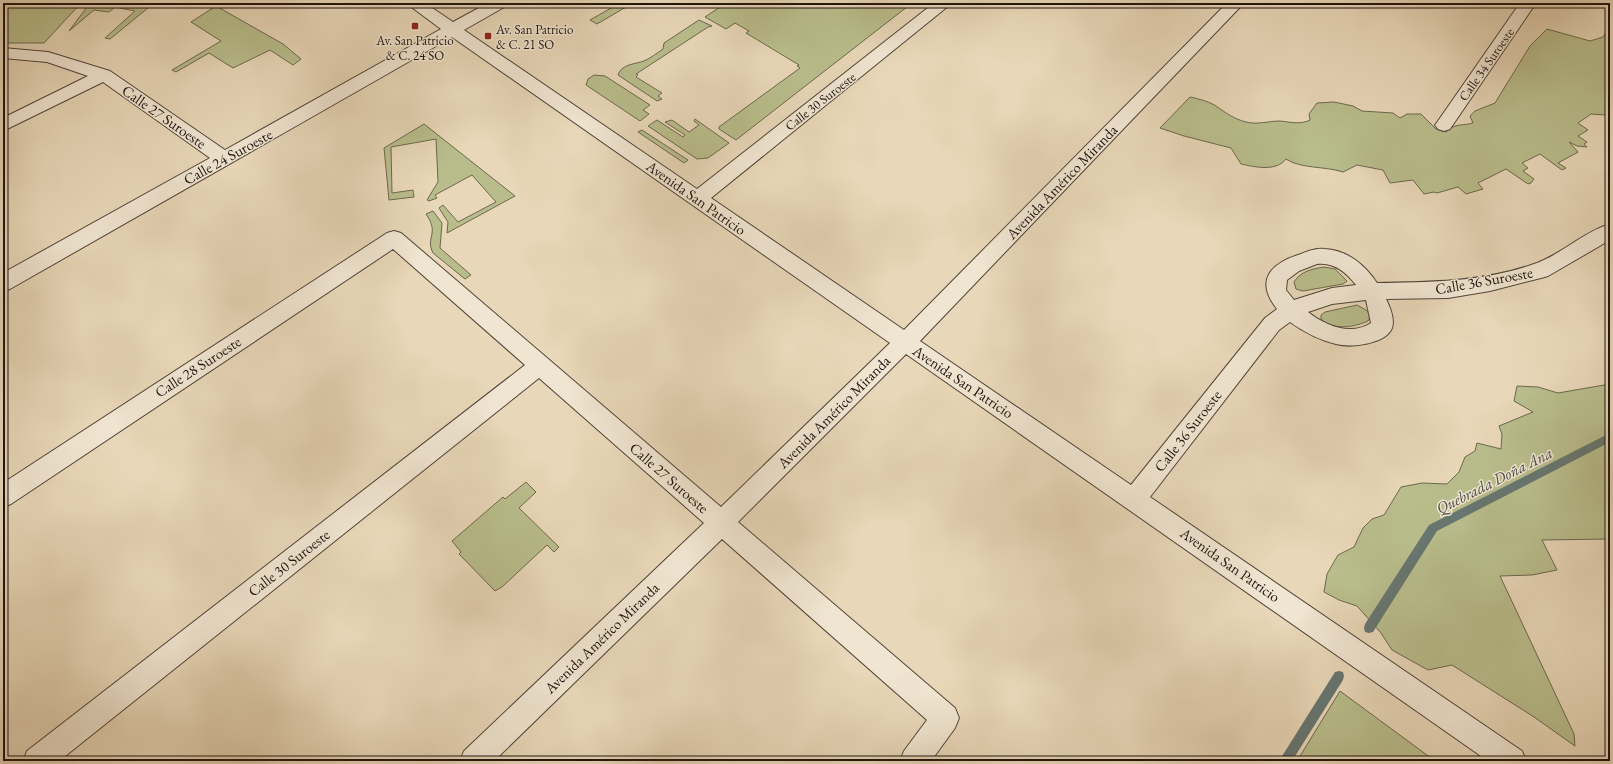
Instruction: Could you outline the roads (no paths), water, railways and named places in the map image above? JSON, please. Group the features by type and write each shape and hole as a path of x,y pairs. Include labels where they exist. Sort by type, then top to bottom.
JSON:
{"street":[{"name":"Avenida San Patricio","path":"414,3 1512,761"},
{"name":"Calle 24 Suroeste","path":"3,283 500,3"},
{"name":"Calle 30 Suroeste","path":"697,199 944,3"},
{"name":"Avenida Américo Miranda","path":"474,761 722,523 905,342 1236,3"},
{"name":"Calle 34 Suroeste","path":"1444,125 1528,3"},
{"name":"Calle 27 Suroeste","path":"3,53 48,57 104,75 224,159"},
{"path":"3,125 104,75"},
{"name":"Calle 36 Suroeste","path":"1134,499 1272,324 1290,310 1332,296 1371,291 1448,290 1490,283 1541,270 1610,231"},
{"name":"Calle 27 Suroeste","path":"394,238 945,718 914,761"},
{"name":"Calle 28 Suroeste","path":"3,496 394,238"},
{"path":"1324,256 1334,258 1347,264 1358,273 1371,291 1383,318 1382,327 1373,334 1359,337 1333,336 1308,325 1290,310 1276,290 1276,283 1284,271 1290,266 1314,257 1324,256"},
{"name":"Calle 30 Suroeste","path":"37,761 540,365"}],"waterway":[{"name":"Quebrada Doña Ana","path":"1369,628 1433,528 1610,437"},
{"name":"Quebrada Doña Ana","path":"1285,761 1339,676"}],"place":[{"name":"Av. San Patricio & C. 24 SO","path":"415,26"},
{"name":"Av. San Patricio & C. 21 SO","path":"488,36"}]}
